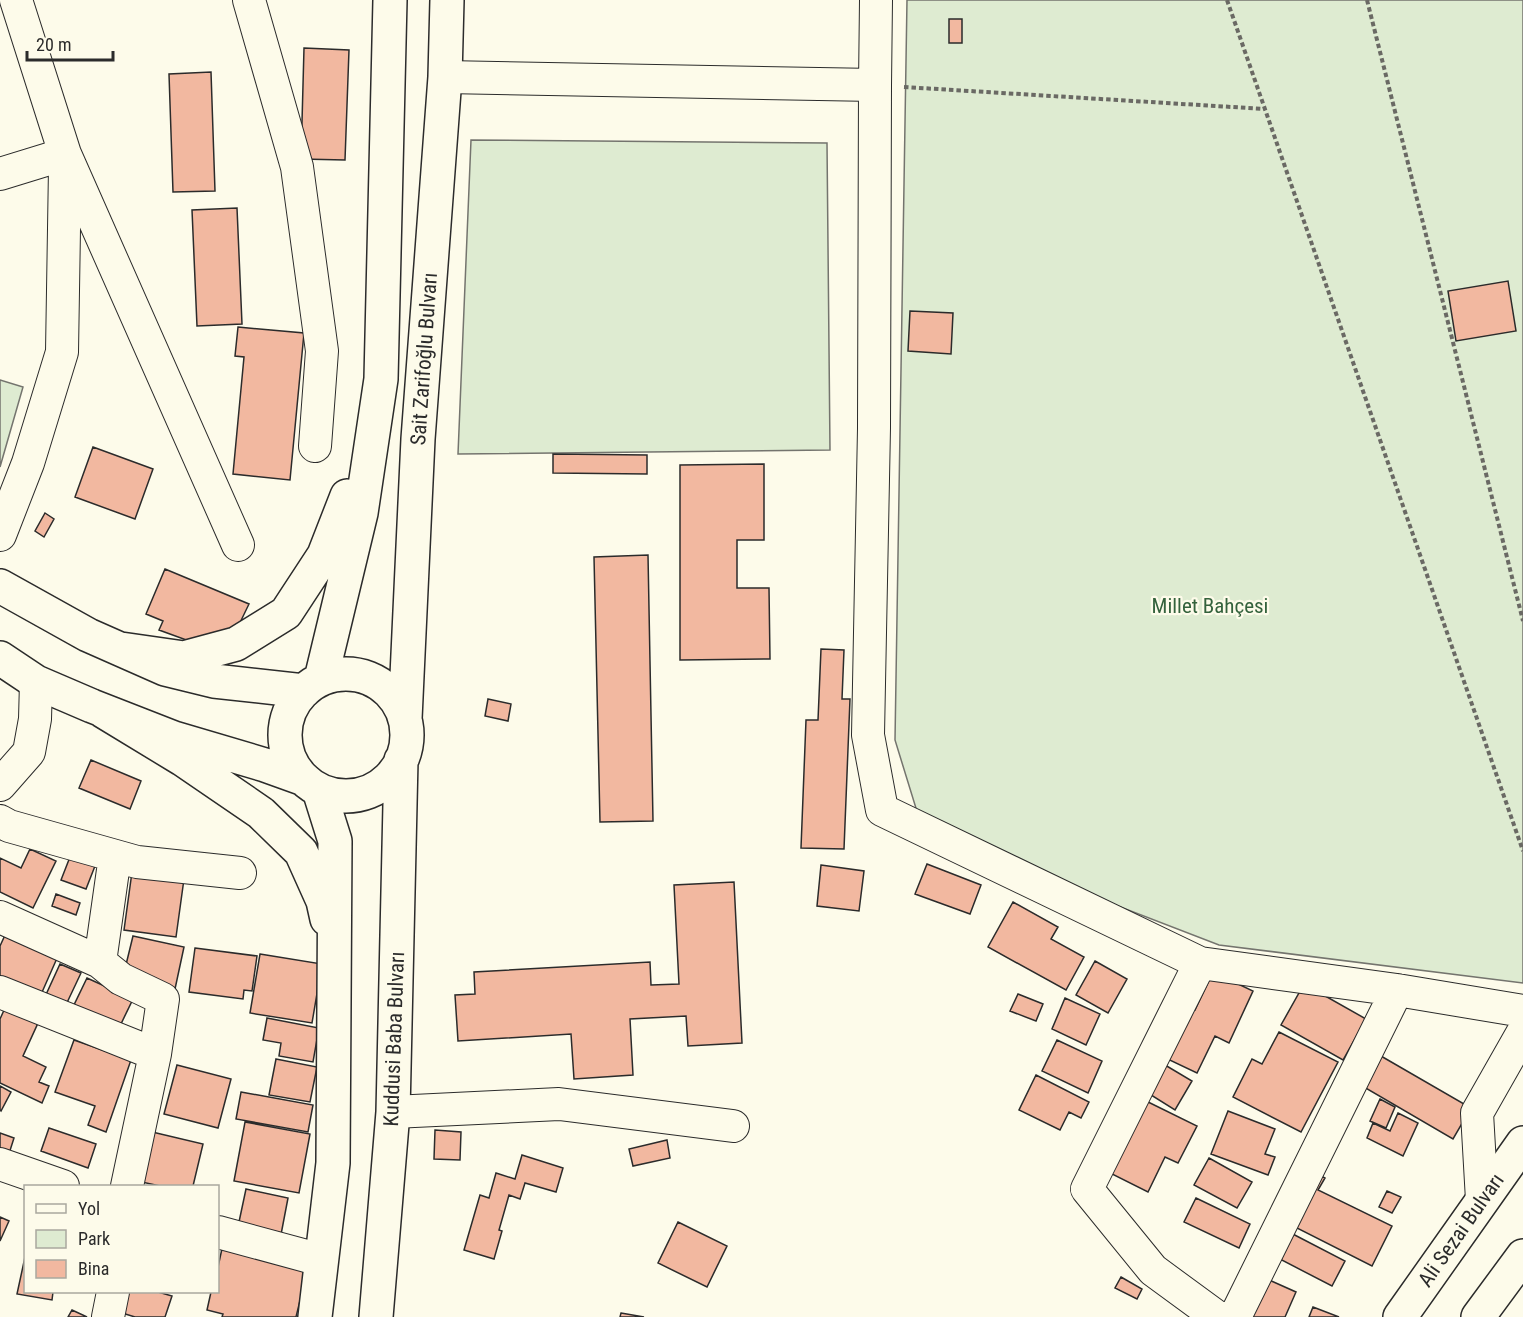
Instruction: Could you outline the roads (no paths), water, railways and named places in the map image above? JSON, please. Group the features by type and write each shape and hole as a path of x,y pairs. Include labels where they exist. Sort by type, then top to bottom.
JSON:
{"main road":[{"name":"Sait Zarifoğlu Bulvarı","path":"312,685 361,513 381,379 390,0"},
{"name":"Sait Zarifoğlu Bulvarı","path":"405,719 418,439 445,77 447,0"},
{"path":"121,649 184,658 236,644 286,613 324,555 373,430"},
{"path":"0,586 88,635 165,669 214,681 312,685 341,674 362,676 381,685 396,700 405,719 406,740 401,760 389,778 374,789 356,795 337,796 265,765 174,738 103,711 36,682 0,658"},
{"path":"312,685 291,708 285,728 286,747 292,765 311,785 335,841 333,1163 315,1317"},
{"path":"103,711 182,759 261,813 301,852 323,901 335,953"},
{"name":"Kuddusi Baba Bulvarı","path":"376,1317 393,1112 401,760"},
{"name":"Ali Sezai Bulvarı","path":"1400,1317 1523,1143"},
{"path":"1478,1317 1523,1256"}],"street":[{"path":"16,0 64,154 238,545"},
{"path":"249,0 297,167 322,351 315,446"},
{"path":"876,0 874,428 867,735 882,810 1200,963 1397,990 1523,1011"},
{"path":"445,77 874,85"},
{"path":"0,174 64,154"},
{"path":"0,535 28,463 63,352 64,154"},
{"path":"0,785 29,752 35,719 36,682"},
{"path":"0,821 9,826 137,862 240,873"},
{"path":"100,962 115,856"},
{"path":"0,917 100,962 121,979 163,999 155,1054 127,1185"},
{"path":"1200,963 1087,1189 1153,1270 1217,1317"},
{"path":"1235,1317 1397,990"},
{"path":"0,992 155,1054"},
{"path":"1482,1200 1477,1113 1523,1032"},
{"path":"393,1112 559,1104 733,1126"},
{"path":"0,1164 60,1185"},
{"path":"219,1232 321,1260"},
{"path":"108,1317 112,1293"}],"park label":[{"name":"Millet Bahçesi","path":"1210,606"}]}
